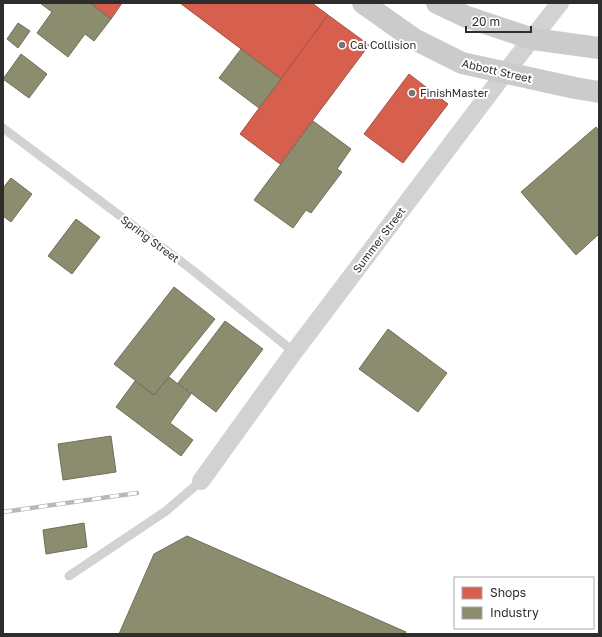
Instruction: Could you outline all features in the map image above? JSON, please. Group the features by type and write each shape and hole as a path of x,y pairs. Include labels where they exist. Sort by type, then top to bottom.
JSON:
{"main road":[{"name":"Abbott Street","path":"364,3 414,39 462,63 599,92"},
{"path":"437,3 467,17 532,39 599,48"}],"street":[{"name":"Summer Street","path":"201,481 294,352 505,73 560,3"}],"lane":[{"name":"Spring Street","path":"3,128 191,269 294,352"},
{"path":"69,576 166,511 201,481"}],"building: Shops":[{"path":"90,3 122,3 111,19"},
{"path":"180,3 312,3 328,15 281,79"},
{"path":"328,15 369,45 280,164 240,134"},
{"path":"409,74 448,104 403,163 364,134"}],"building: Industry":[{"path":"40,3 90,3 111,19 94,41 85,34 68,57 37,33 52,12"},
{"path":"18,23 30,31 18,48 7,39"},
{"path":"241,49 281,79 259,108 219,78"},
{"path":"21,54 47,74 29,98 3,79"},
{"path":"313,121 351,149 337,169 342,172 311,213 306,210 293,228 254,200"},
{"path":"596,127 599,131 599,234 576,255 521,192"},
{"path":"11,178 32,194 11,222 3,216 3,188"},
{"path":"76,219 100,237 72,274 48,256"},
{"path":"174,287 215,319 154,395 114,364"},
{"path":"225,321 263,349 216,412 178,383"},
{"path":"388,329 447,373 418,412 359,369"},
{"path":"169,377 191,394 170,423 193,440 181,456 116,407 135,381 154,395"},
{"path":"111,436 116,472 63,480 58,444"},
{"path":"84,523 87,547 46,554 43,530"},
{"path":"187,536 406,632 405,634 119,634 154,554"}],"railway":[{"path":"3,512 137,493"}],"place":[{"name":"Cal Collision","path":"342,45"},
{"name":"FinishMaster","path":"412,93"}]}
